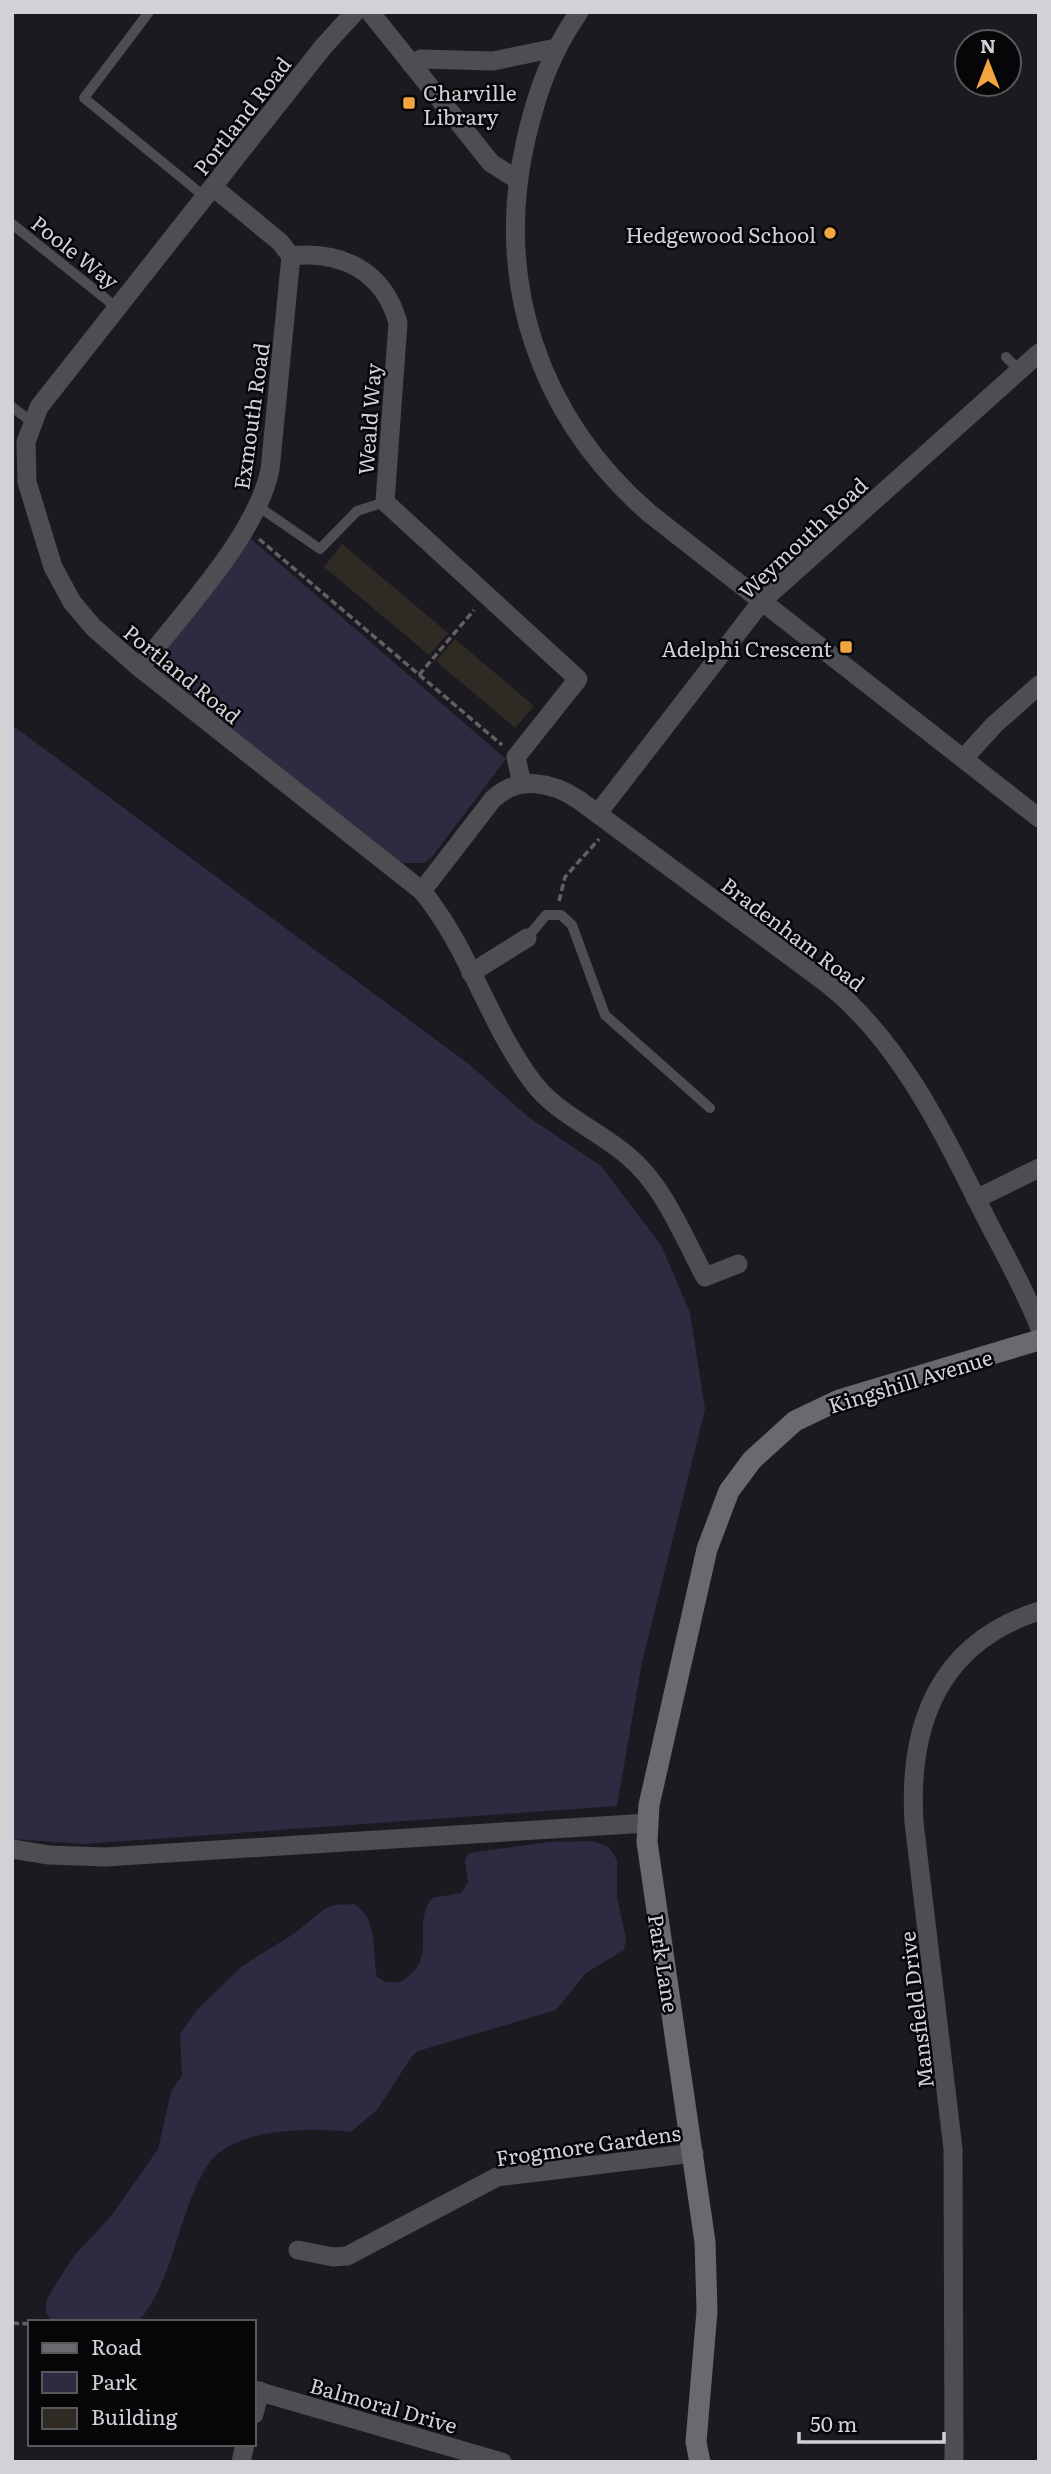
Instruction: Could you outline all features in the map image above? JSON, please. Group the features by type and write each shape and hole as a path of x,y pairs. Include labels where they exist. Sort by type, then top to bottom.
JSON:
{"street":[{"name":"Portland Road","path":"355,12 323,47 39,407 26,442 25,468 31,500 53,567 81,614 140,668 422,891 444,922 531,1080 552,1102 597,1130 640,1167 666,1203 705,1277 738,1264"},
{"path":"370,12 491,163 518,180"},
{"path":"579,12 556,48 538,93 518,180 516,252 520,293 542,367 566,416 601,467 625,492 1039,818"},
{"path":"411,64 421,59 493,61 556,48"},
{"path":"209,192 281,242 291,256"},
{"name":"Weald Way","path":"291,256 316,253 344,259 381,288 395,312 398,323 386,502 578,678 516,757"},
{"name":"Exmouth Road","path":"140,668 247,529 259,507 270,470 291,256"},
{"name":"Weymouth Road","path":"605,819 762,601 1012,363 1039,353"},
{"path":"964,758 994,725 1039,685"},
{"path":"422,891 493,799 507,789 522,784 516,757"},
{"name":"Bradenham Road","path":"522,784 559,787 829,985 860,1012 914,1087 949,1145 1039,1326"},
{"path":"471,972 527,938"},
{"path":"976,1199 1039,1168"},
{"name":"Kingshill Avenue","path":"729,1491 765,1445 795,1421 814,1411 839,1400 1039,1340"},
{"name":"Park Lane","path":"685,2462 698,2452 705,2354 705,2242 694,2153 649,1864 648,1823 705,1556 729,1491"},
{"name":"Mansfield Drive","path":"954,2462 953,2149 914,1822 912,1776 918,1741 931,1703 954,1664 990,1632 1039,1611"},
{"path":"12,1849 49,1856 105,1857 648,1823"},
{"name":"Frogmore Gardens","path":"298,2250 333,2257 347,2256 497,2177 694,2153"},
{"name":"Balmoral Drive","path":"257,2390 502,2462"}],"lane":[{"path":"149,12 84,98 209,192"},
{"name":"Poole Way","path":"12,224 116,307"},
{"path":"12,407 32,422"},
{"path":"259,507 320,549 357,510 386,502"},
{"path":"527,938 546,915 556,914 572,925 605,1014 710,1108"}],"path":[{"path":"247,529 516,757"},
{"path":"419,675 487,595"},
{"path":"556,914 565,877 605,819"}],"green space":[{"path":"251,539 506,759 431,858 424,863 402,863 162,675 162,655"},
{"path":"12,725 470,1065 527,1116 601,1166 661,1245 690,1313 705,1409 642,1662 617,1806 83,1844 12,1839"},
{"path":"593,1841 609,1847 617,1860 617,1898 626,1938 624,1950 586,1973 556,2010 418,2051 377,2110 351,2132 276,2132 238,2142 222,2150 210,2162 199,2181 160,2286 139,2320 51,2320 46,2312 46,2302 54,2287 74,2256 112,2215 158,2149 171,2092 182,2075 180,2034 196,2011 242,1966 295,1933 323,1910 334,1905 354,1904 362,1910 371,1927 377,1977 385,1982 400,1982 412,1973 419,1963 423,1920 432,1898 461,1893 468,1882 465,1860 469,1853 549,1842"}],"building":[{"path":"342,544 448,633 429,655 324,567"},
{"path":"455,639 534,706 515,728 436,661"}],"place":[{"name":"Charville Library","path":"409,103"},
{"name":"Hedgewood School","path":"830,233"},
{"name":"Adelphi Crescent","path":"846,647"}]}
